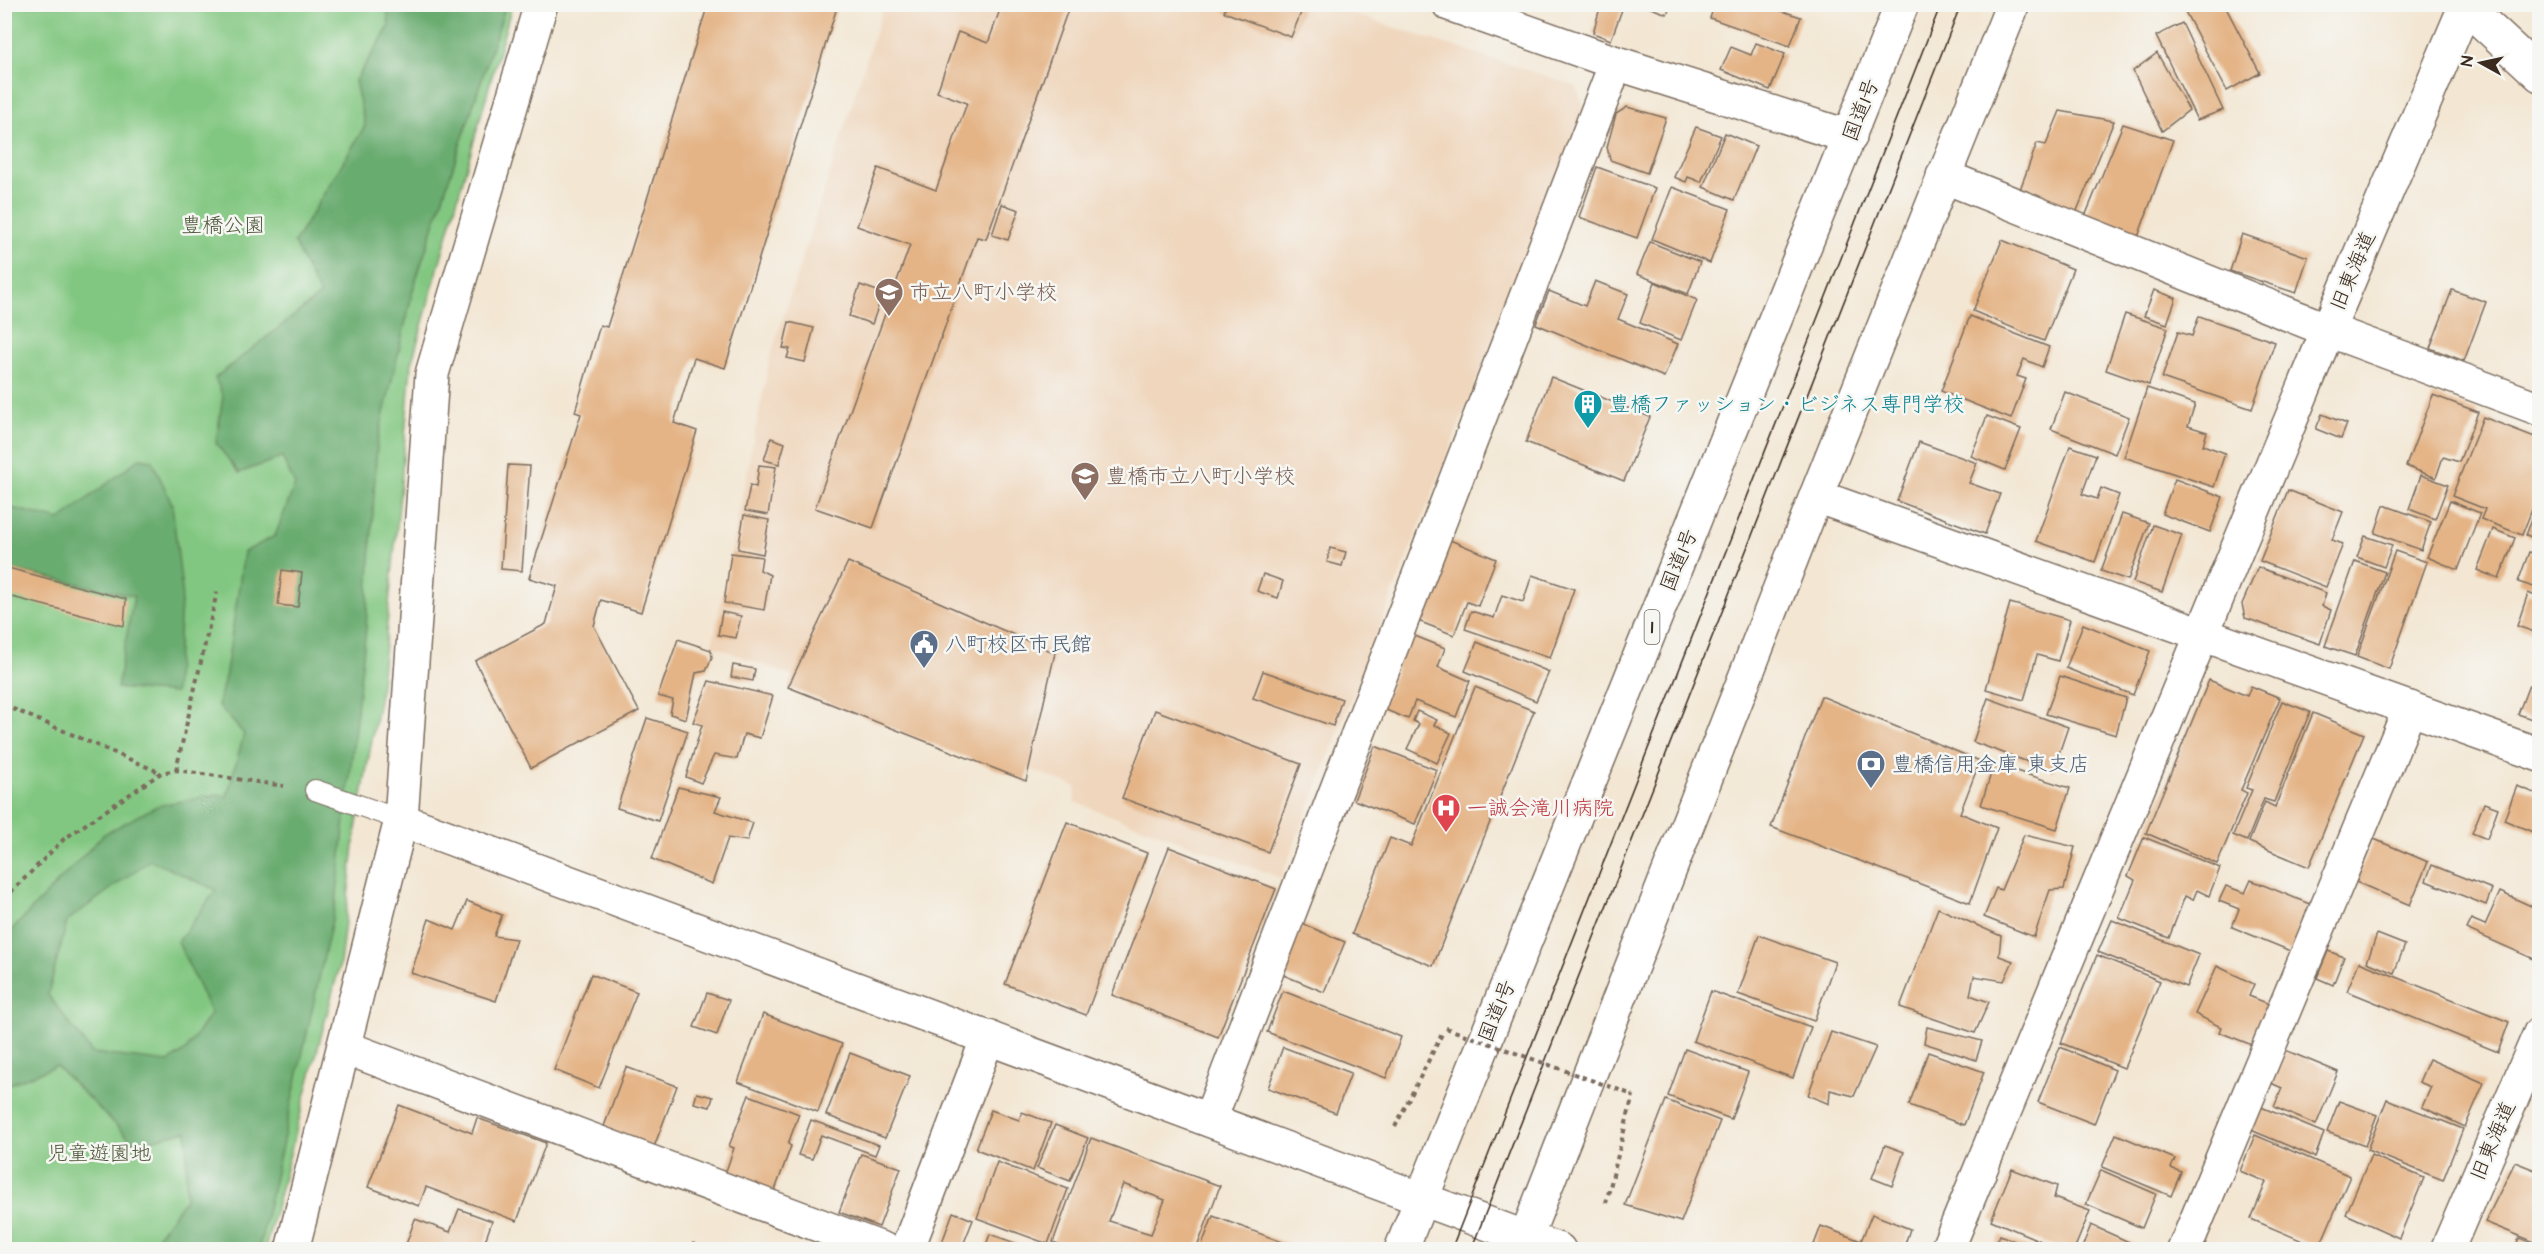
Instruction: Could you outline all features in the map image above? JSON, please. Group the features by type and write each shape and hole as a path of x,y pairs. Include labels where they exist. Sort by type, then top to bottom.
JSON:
{"main road":[{"path":"292,1250 401,820 432,374 541,4"},
{"name":"国道1号","path":"1401,1250 1902,4"},
{"path":"1524,1243 1816,496 2013,4"},
{"path":"2464,6 2540,75"},
{"name":"旧東海道","path":"2464,6 2328,330 2540,409"},
{"path":"1468,7 1616,63 1850,137"},
{"path":"1210,1119 1616,63"},
{"path":"1943,176 2328,330 1947,1250"},
{"path":"1816,496 2202,636 2540,755"},
{"path":"2184,1250 2410,708"},
{"path":"401,820 1422,1198 1524,1243 1559,1250"},
{"name":"旧東海道","path":"2447,1250 2540,1033"},
{"path":"907,1250 988,1037"},
{"path":"344,1047 885,1250"}],"lane":[{"path":"315,790 401,820"}],"path":[{"path":"2066,10 2067,4"},
{"path":"176,770 217,592"},
{"path":"4,705 161,774"},
{"path":"4,899 64,839 161,774 176,770 315,790"},
{"path":"1395,1127 1446,1028 1633,1095 1606,1203"}],"shaded area":[{"name":"豊橋市立八町小学校","path":"884,5 1325,5 1576,86 1584,107 1281,878 1074,802 1076,787 712,645 770,358"}],"green space":[{"name":"豊橋公園","path":"5,5 512,5 411,365 380,694 356,829 340,964 265,1249 5,1250"},
{"path":"387,5 506,5 414,286 377,443 366,628 336,902 259,1249 157,1249 153,1242 186,1198 187,1131 135,1144 56,1066 5,1086 5,937 104,834 157,806 215,795 227,796 244,734 218,705 226,673 244,552 275,536 295,485 282,457 239,473 216,443 223,396 215,378 320,295 294,243 365,126 355,81 389,27","holes":["150,860 216,890 178,942 211,1013 186,1050 168,1062 92,1053 48,995 67,921"]},
{"path":"140,458 152,460 172,504 182,590 175,693 117,688 134,596 5,568 4,506 60,520"}],"building":[{"path":"708,4 838,4 725,368 694,358 674,423 697,431 641,612 601,600 594,626 639,711 531,768 475,661 546,624 557,586 529,578 581,414 575,412 600,325 607,327"},
{"path":"1002,4 1070,4 986,239 977,237 873,528 815,508 910,245 857,226 878,168 936,190 967,103 937,92 958,32 988,43"},
{"path":"1227,4 1293,4 1303,8 1291,37 1224,12"},
{"path":"1601,4 1624,4 1611,40 1593,33"},
{"path":"1640,4 1671,4 1667,14"},
{"path":"1715,4 1777,4 1776,9 1801,17 1790,46 1710,18"},
{"path":"2181,4 2224,4 2260,73 2227,91"},
{"path":"2182,23 2223,110 2197,120 2156,36"},
{"path":"1756,43 1785,54 1770,90 1721,70 1731,47 1751,55"},
{"path":"2157,53 2189,110 2162,131 2133,71"},
{"path":"1627,107 1666,118 1647,173 1610,160 1607,147 1616,114"},
{"path":"2060,111 2114,121 2076,213 2018,195 2037,143 2046,145"},
{"path":"2123,124 2173,140 2138,237 2084,219"},
{"path":"1696,127 1721,136 1701,182 1688,177 1686,182 1674,177"},
{"path":"1725,133 1756,146 1734,200 1703,187"},
{"path":"1597,167 1655,188 1637,238 1579,217"},
{"path":"1672,187 1730,209 1710,263 1652,239"},
{"path":"1002,204 1019,210 1008,240 992,235"},
{"path":"2242,234 2308,257 2296,293 2230,271"},
{"path":"2002,240 2073,269 2044,341 1973,311"},
{"path":"1650,242 1700,262 1688,294 1637,274"},
{"path":"1595,281 1628,294 1618,319 1678,344 1664,377 1536,324 1549,291 1585,306"},
{"path":"1655,282 1697,300 1681,340 1640,323"},
{"path":"860,285 883,293 872,324 849,316"},
{"path":"2154,290 2176,298 2167,324 2144,316"},
{"path":"2452,290 2486,302 2464,361 2430,348"},
{"path":"2125,314 2168,328 2149,385 2106,370"},
{"path":"1970,316 2049,347 2042,367 2024,359 2017,376 2026,379 2011,419 1941,391"},
{"path":"2199,316 2275,342 2252,409 2162,378 2178,332 2192,336"},
{"path":"789,322 814,328 805,362 787,358 790,349 783,348"},
{"name":"豊橋ファッション・ビジネス専門学校","path":"1551,377 1650,417 1624,481 1526,442"},
{"path":"2147,388 2195,404 2188,426 2207,432 2203,445 2225,453 2214,487 2124,457"},
{"path":"2065,392 2129,417 2115,454 2051,429"},
{"path":"2433,395 2478,412 2459,462 2443,457 2436,478 2406,466"},
{"path":"2322,414 2347,424 2341,439 2316,429"},
{"path":"1987,416 2021,429 2005,470 1971,456"},
{"path":"2483,417 2540,439 2540,489 2522,535 2481,519 2485,509 2452,496"},
{"path":"771,438 785,443 779,464 764,460"},
{"path":"1919,442 1977,463 1969,483 2000,494 1985,534 1897,501"},
{"path":"2070,446 2096,455 2082,494 2097,499 2101,488 2119,495 2095,562 2036,541"},
{"path":"508,465 530,466 522,571 501,569"},
{"path":"759,465 776,467 768,515 745,511 750,485 756,487"},
{"path":"2421,475 2448,485 2435,519 2409,509"},
{"path":"2175,479 2223,497 2210,532 2162,514"},
{"path":"2288,490 2343,512 2332,540 2343,544 2326,587 2260,561"},
{"path":"2450,501 2480,513 2458,570 2427,557"},
{"path":"2540,501 2540,540 2526,535"},
{"path":"2384,505 2431,522 2421,550 2375,533"},
{"path":"2122,514 2149,523 2128,580 2101,571"},
{"path":"744,515 769,520 763,554 738,549"},
{"path":"2153,525 2182,535 2162,592 2133,582"},
{"path":"2493,529 2515,538 2499,579 2477,570"},
{"path":"2365,536 2392,545 2384,567 2357,557"},
{"path":"1450,540 1496,559 1478,606 1467,602 1454,635 1418,621"},
{"path":"1330,548 1346,552 1342,566 1327,562"},
{"path":"2395,551 2427,562 2389,669 2357,657"},
{"path":"2529,552 2540,556 2540,589 2518,582"},
{"path":"731,553 762,557 760,570 770,575 764,610 724,603"},
{"path":"2355,561 2385,572 2355,656 2325,646"},
{"name":"八町校区市民館","path":"848,562 1055,653 1026,781 788,687"},
{"path":"4,567 126,599 124,626 4,595"},
{"path":"2258,567 2326,593 2322,606 2331,610 2320,644 2245,618 2242,604"},
{"path":"282,570 302,573 298,607 278,605"},
{"path":"1263,574 1283,581 1278,598 1257,591"},
{"path":"1532,575 1574,589 1550,658 1465,629 1471,611 1494,618 1502,595 1523,602"},
{"path":"2528,593 2540,598 2540,634 2517,626"},
{"path":"2010,603 2070,620 2058,661 2037,655 2024,700 1986,689"},
{"path":"722,612 741,616 736,638 718,635"},
{"path":"2083,624 2150,651 2133,695 2066,668"},
{"path":"1410,634 1445,648 1438,667 1470,681 1456,717 1415,701 1408,719 1381,708"},
{"path":"678,639 711,650 712,658 706,671 696,673 686,719 670,714 673,700 658,696"},
{"path":"1477,642 1549,672 1536,701 1465,671"},
{"path":"733,665 755,669 753,681 731,677"},
{"path":"1263,671 1342,699 1333,726 1253,698"},
{"path":"2060,676 2126,698 2116,735 2046,714"},
{"path":"2209,680 2247,696 2251,686 2280,698 2241,790 2247,793 2217,864 2146,833"},
{"path":"709,681 773,696 760,738 744,734 737,759 714,755 701,783 686,777 702,725 693,722"},
{"path":"2529,685 2540,689 2540,722 2518,714"},
{"path":"1475,687 1534,711 1433,966 1352,934 1390,838 1411,846"},
{"path":"1821,696 1980,761 1960,813 1997,828 1970,903 1771,827"},
{"path":"1988,698 2068,727 2053,771 1973,742"},
{"path":"2282,701 2310,712 2274,802 2264,799 2247,841 2233,835 2252,790 2246,788"},
{"path":"1155,710 1301,764 1268,852 1122,798"},
{"path":"1417,711 1437,720 1434,725 1451,733 1437,763 1407,749 1419,724 1413,721"},
{"path":"2313,713 2364,734 2309,867 2249,842 2265,802 2275,807"},
{"path":"647,718 688,731 658,821 617,808"},
{"path":"1375,746 1437,770 1415,824 1354,800"},
{"path":"1994,764 2070,788 2057,829 1981,805"},
{"path":"2517,786 2540,795 2540,822 2535,833 2504,820"},
{"path":"678,787 721,797 715,811 753,823 747,841 728,838 712,884 652,859"},
{"path":"2484,803 2498,808 2487,839 2472,833"},
{"path":"1067,822 1147,853 1086,1015 1005,984"},
{"path":"2024,835 2075,847 2064,889 2050,890 2034,937 1984,917 1996,888 2001,890"},
{"path":"2144,837 2220,868 2209,896 2197,890 2193,900 2185,896 2169,938 2119,918 2135,880 2128,876"},
{"path":"2374,839 2428,862 2410,905 2356,882"},
{"path":"1169,847 1276,889 1218,1037 1112,995"},
{"path":"2432,865 2492,889 2486,905 2426,881"},
{"path":"2251,880 2312,905 2293,952 2232,927 2239,909 2219,901 2226,886 2245,893"},
{"path":"2500,892 2540,910 2540,946 2534,959 2466,929 2471,919 2485,925"},
{"path":"467,901 502,915 494,936 516,939 496,1001 411,973 429,919 455,930"},
{"path":"1938,908 2001,936 1999,956 2013,961 2004,981 1974,976 1970,995 1989,1002 1975,1033 1900,1007"},
{"path":"2112,920 2199,955 2186,987 2098,952"},
{"path":"1303,924 1345,942 1324,992 1281,974"},
{"path":"2377,934 2405,945 2394,973 2367,962"},
{"path":"1759,935 1835,962 1814,1021 1738,994"},
{"path":"2328,951 2344,957 2333,985 2317,978"},
{"path":"2097,955 2160,981 2124,1068 2061,1043"},
{"path":"2359,962 2509,1022 2498,1052 2347,991"},
{"path":"2217,966 2254,984 2249,996 2269,1004 2252,1045 2219,1032 2221,1027 2195,1014"},
{"path":"591,974 637,992 599,1088 554,1070"},
{"path":"1283,991 1401,1037 1386,1078 1267,1032"},
{"path":"1711,991 1811,1027 1793,1078 1693,1041"},
{"path":"707,993 729,1000 717,1035 694,1027"},
{"path":"763,1014 842,1044 818,1112 738,1082"},
{"path":"1927,1027 1982,1041 1976,1060 1924,1043"},
{"path":"1831,1032 1876,1047 1854,1096 1830,1090 1829,1104 1808,1095"},
{"path":"1283,1047 1351,1073 1336,1113 1268,1088"},
{"path":"2060,1047 2115,1070 2094,1124 2038,1102"},
{"path":"1685,1049 1748,1072 1731,1119 1668,1096"},
{"path":"2285,1050 2338,1072 2316,1125 2274,1107 2282,1088 2271,1083"},
{"path":"1928,1052 1984,1072 1964,1125 1909,1105"},
{"path":"850,1053 910,1076 885,1138 826,1115"},
{"path":"2429,1059 2484,1083 2465,1127 2422,1107 2431,1087 2419,1082"},
{"path":"626,1067 677,1086 654,1147 603,1129"},
{"path":"697,1093 713,1097 710,1107 694,1103"},
{"path":"749,1095 799,1114 788,1144 791,1146 774,1193 725,1174 734,1148 729,1146"},
{"path":"2387,1099 2463,1129 2443,1180 2367,1150"},
{"path":"1666,1100 1720,1121 1681,1222 1625,1205"},
{"path":"2339,1101 2377,1115 2365,1146 2327,1132"},
{"path":"399,1105 472,1133 477,1118 546,1143 517,1221 426,1187 419,1206 368,1187"},
{"path":"2261,1107 2324,1133 2315,1157 2251,1130"},
{"path":"991,1110 1019,1120 1022,1112 1051,1123 1033,1171 976,1149"},
{"path":"811,1120 879,1145 875,1155 821,1135 812,1159 798,1155"},
{"path":"1055,1125 1088,1138 1070,1181 1037,1168"},
{"path":"2116,1134 2175,1159 2171,1168 2181,1172 2171,1196 2102,1167"},
{"path":"2255,1135 2350,1176 2319,1248 2251,1219 2266,1182 2240,1171"},
{"path":"1091,1138 1220,1186 1196,1250 1074,1250 1053,1242","holes":["1123,1184 1165,1200 1151,1234 1109,1221"]},
{"path":"1885,1145 1904,1152 1892,1186 1872,1178"},
{"path":"861,1154 901,1168 879,1227 839,1212"},
{"path":"2371,1155 2424,1178 2399,1238 2346,1214"},
{"path":"997,1162 1068,1189 1048,1244 977,1218"},
{"path":"2515,1162 2540,1172 2540,1238 2537,1243 2485,1222"},
{"path":"2012,1169 2057,1186 2054,1198 2090,1211 2074,1250 2062,1250 1991,1220"},
{"path":"2101,1170 2156,1194 2142,1228 2086,1204"},
{"path":"459,1209 492,1221 482,1250 404,1250 415,1219 450,1232"},
{"path":"953,1212 973,1220 961,1250 943,1250 940,1248"},
{"path":"1872,1214 1910,1229 1903,1250 1812,1250 1821,1226 1861,1241"},
{"path":"1213,1216 1301,1249 1200,1250"},
{"path":"2091,1225 2147,1250 2081,1250"},
{"path":"990,1234 1032,1250 972,1250 974,1244 985,1248"},
{"path":"2000,1235 2034,1249 2034,1250 1993,1250"},
{"path":"2519,1238 2540,1246 2540,1250 2514,1250"},
{"path":"693,1243 709,1249 709,1250 690,1250"}],"tram line":[{"path":"1451,1250 1941,4"},
{"path":"1471,1250 1961,4"}],"place":[{"name":"市立八町小学校","path":"889,318"},
{"name":"豊橋ファッション・ビジネス専門学校","path":"1588,430"},
{"name":"豊橋市立八町小学校","path":"1085,502"},
{"name":"八町校区市民館","path":"924,670"},
{"name":"豊橋信用金庫 東支店","path":"1871,790"},
{"name":"一誠会滝川病院","path":"1446,834"}],"park label":[{"name":"児童遊園地","path":"99,1153"}]}
